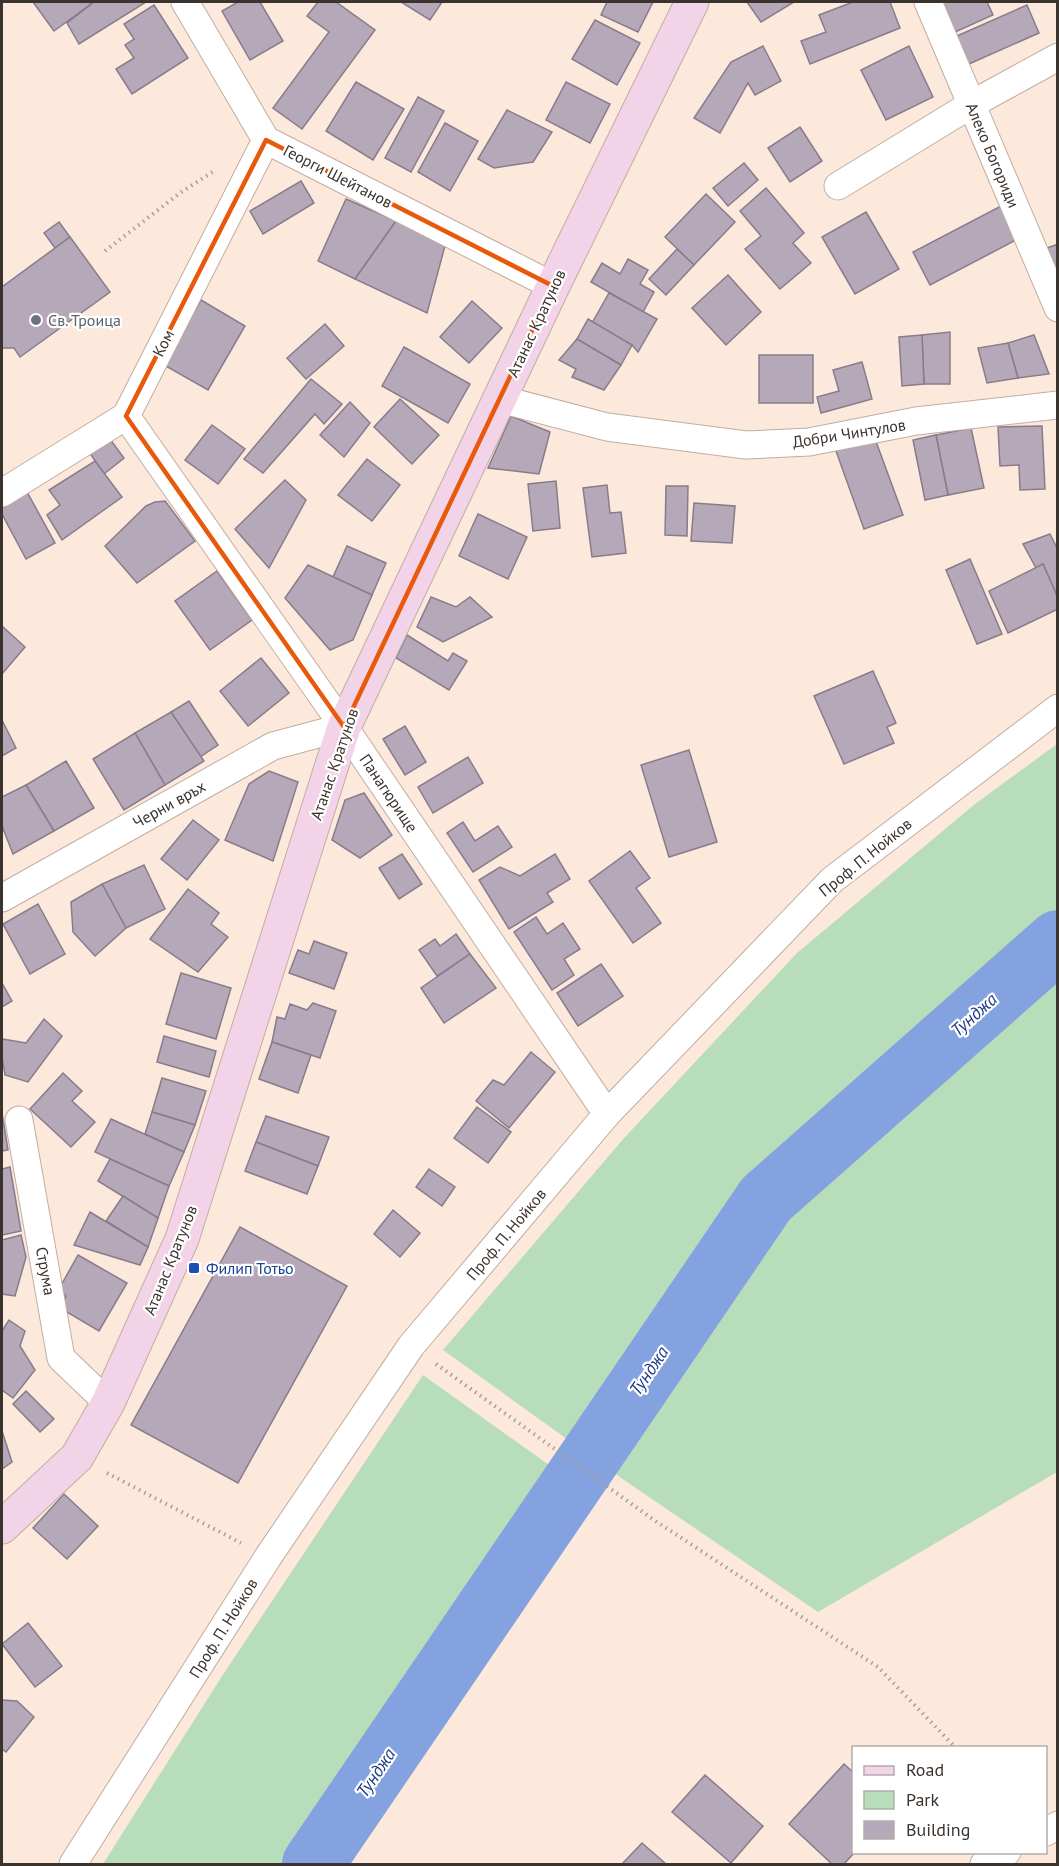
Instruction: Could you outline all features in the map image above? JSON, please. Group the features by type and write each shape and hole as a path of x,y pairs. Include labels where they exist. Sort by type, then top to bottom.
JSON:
{"street":[{"name":"Георги Шейтанов","path":"184,2 266,140 553,286"},
{"name":"Атанас Кратунов","path":"2,1527 77,1457 108,1403 182,1239 344,727 553,286 692,2"},
{"name":"Алеко Богориди","path":"928,2 1058,308"},
{"path":"838,186 972,104 1058,57"},
{"name":"Ком","path":"126,416 266,140"},
{"name":"Добри Чинтулов","path":"500,399 608,427 747,445 809,442 916,421 1058,405"},
{"path":"2,493 126,416"},
{"name":"Панагюрище","path":"126,416 344,727 608,1114"},
{"name":"Проф. П. Нойков","path":"73,1864 268,1557 411,1346 608,1114 832,880 1058,708"},
{"name":"Черни връх","path":"2,898 273,746 344,727"},
{"name":"Струма","path":"19,1120 61,1358 108,1403"},
{"path":"984,1864 1003,1854"}],"path":[{"path":"105,251 180,193 218,169"},
{"path":"411,1346 654,1520 878,1667 954,1746"},
{"path":"77,1457 268,1557"}],"highlighted area":[{"path":"266,140 553,286 344,727 126,416"}],"green space":[{"path":"1057,744 1057,1472 818,1612 624,1480 443,1350 625,1137 797,953 975,804"},
{"path":"423,1375 591,1495 348,1864 103,1864 224,1673"}],"building":[{"path":"33,2 89,2 91,4 54,31"},
{"path":"94,2 146,2 79,44 67,23"},
{"path":"238,2 260,2 283,41 250,60 222,11"},
{"path":"318,2 336,2 375,30 302,129 273,108 329,32 307,16"},
{"path":"401,2 442,2 430,20"},
{"path":"607,2 653,2 638,32 601,15"},
{"path":"747,2 794,2 761,22"},
{"path":"853,2 890,2 900,28 810,64 801,41 826,32 819,15"},
{"path":"940,2 987,2 993,15 955,32"},
{"path":"154,5 188,58 132,94 116,69 134,58 125,45 134,39 124,24"},
{"path":"1027,5 1039,33 969,64 957,36"},
{"path":"595,20 640,43 617,85 572,59"},
{"path":"763,46 781,81 755,95 748,83 720,133 694,118 731,62"},
{"path":"909,46 933,97 886,120 861,70"},
{"path":"356,82 404,109 373,160 326,131"},
{"path":"566,82 610,104 590,143 546,120"},
{"path":"418,97 444,111 411,172 385,158"},
{"path":"507,110 552,132 533,162 494,168 478,159"},
{"path":"445,123 478,141 450,191 418,172"},
{"path":"800,127 822,161 790,182 768,148"},
{"path":"744,163 758,180 728,206 713,188"},
{"path":"301,181 314,203 263,234 250,211"},
{"path":"766,188 804,233 793,243 811,263 780,289 745,249 761,236 740,211"},
{"path":"706,194 735,222 694,265 665,237"},
{"path":"346,199 396,221 355,279 318,261"},
{"path":"1001,206 1018,239 930,285 913,252"},
{"path":"866,212 899,269 855,294 822,237"},
{"path":"396,221 446,242 427,313 355,279"},
{"path":"59,222 70,237 55,248 44,233"},
{"name":"Св. Троица","path":"70,237 110,292 20,357 14,348 2,348 2,287"},
{"path":"1058,244 1058,274 1047,248"},
{"path":"677,249 694,265 666,295 649,279"},
{"path":"628,259 648,270 640,284 654,292 643,312 591,282 602,263 620,274"},
{"path":"728,275 761,312 726,345 692,308"},
{"path":"609,293 657,319 638,352 632,345 592,323"},
{"path":"201,300 245,326 208,390 164,365"},
{"path":"472,301 502,328 469,363 440,337"},
{"path":"588,319 632,345 621,365 577,339"},
{"path":"325,324 344,346 306,379 287,358"},
{"path":"950,332 950,384 924,384 922,335"},
{"path":"922,335 924,384 902,386 899,337"},
{"path":"1034,335 1049,374 1018,378 1008,343"},
{"path":"577,339 621,365 604,390 572,377 576,369 559,360"},
{"path":"1008,343 1018,378 987,383 978,348"},
{"path":"404,347 470,384 448,423 382,386"},
{"path":"759,355 813,355 813,403 759,403"},
{"path":"862,362 872,399 821,413 817,397 839,391 833,370"},
{"path":"311,379 342,404 324,424 315,414 263,473 244,459"},
{"path":"400,399 439,435 412,464 374,427"},
{"path":"350,402 370,423 344,457 320,435"},
{"path":"511,416 550,432 539,474 488,468"},
{"path":"212,425 245,449 218,484 185,460"},
{"path":"1042,426 1045,489 1020,490 1019,465 1000,466 998,427"},
{"path":"971,428 984,488 948,495 936,435"},
{"path":"107,435 124,458 104,474 87,449"},
{"path":"936,435 948,495 925,500 913,440"},
{"path":"874,436 903,515 864,529 836,451"},
{"path":"367,459 400,485 372,521 338,495"},
{"path":"95,461 122,497 62,540 47,515 60,505 49,490"},
{"path":"285,480 306,500 269,568 235,529"},
{"path":"556,481 560,528 533,531 528,484"},
{"path":"607,485 610,513 621,512 626,553 592,557 583,488"},
{"path":"666,486 688,486 687,536 665,535"},
{"path":"26,490 55,543 26,559 2,514 2,503"},
{"path":"165,501 195,541 137,583 105,546 146,506"},
{"path":"694,503 735,506 732,543 691,541"},
{"path":"478,514 527,537 508,579 459,556"},
{"path":"1050,534 1058,550 1058,598 1043,564 1036,568 1023,544"},
{"path":"347,546 386,563 372,595 333,577"},
{"path":"970,559 1002,634 977,644 946,570"},
{"path":"1043,564 1058,598 1058,609 1008,633 989,591"},
{"path":"308,565 372,595 353,640 330,650 285,598"},
{"path":"217,571 252,620 210,650 175,601"},
{"path":"431,597 456,607 470,597 492,617 443,642 417,627"},
{"path":"2,626 25,647 2,674"},
{"path":"407,635 448,661 453,653 467,661 449,690 396,658"},
{"path":"261,658 289,693 248,726 220,691"},
{"path":"873,671 896,723 887,727 894,743 844,764 814,696"},
{"path":"189,701 218,745 200,757 171,712"},
{"path":"171,712 204,761 165,785 135,733"},
{"path":"2,720 16,748 2,756"},
{"path":"405,726 426,762 405,775 383,739"},
{"path":"135,733 165,785 124,810 93,759"},
{"path":"689,750 717,842 669,857 641,765"},
{"path":"468,757 483,783 433,813 418,787"},
{"path":"66,761 94,808 54,831 26,785"},
{"path":"269,771 298,782 273,861 225,840 249,784"},
{"path":"26,785 54,831 13,854 2,826 2,797"},
{"path":"364,793 392,835 360,858 332,840 345,800"},
{"path":"193,820 219,840 187,880 161,859"},
{"path":"463,822 475,841 498,826 512,847 473,872 447,833"},
{"path":"630,851 650,878 636,888 661,923 633,943 589,881"},
{"path":"402,854 422,884 399,899 379,868"},
{"path":"555,854 570,879 547,893 553,902 509,929 479,880 500,867 520,876"},
{"path":"144,865 165,909 126,928 102,884"},
{"path":"102,884 126,928 95,956 73,932 71,902"},
{"path":"188,889 219,913 211,924 228,937 198,972 150,939"},
{"path":"38,904 65,954 30,974 3,924"},
{"path":"536,917 547,934 563,923 580,949 564,959 574,975 552,990 514,932"},
{"path":"456,934 470,954 437,976 419,950 435,939 440,946"},
{"path":"314,941 347,953 334,989 289,973 298,950 309,954"},
{"path":"470,954 496,988 444,1023 421,988"},
{"path":"601,964 623,996 578,1026 557,993"},
{"path":"181,973 231,988 216,1039 166,1024"},
{"path":"2,983 12,1001 2,1007"},
{"path":"313,1003 336,1011 320,1058 272,1042 277,1017 285,1019 290,1004 307,1010"},
{"path":"44,1019 62,1036 28,1082 5,1075 2,1039 26,1043"},
{"path":"164,1036 216,1051 209,1077 157,1062"},
{"path":"272,1042 311,1055 298,1093 259,1079"},
{"path":"531,1052 555,1072 509,1128 476,1101 493,1080 504,1085"},
{"path":"63,1073 82,1091 72,1101 95,1122 71,1147 30,1109"},
{"path":"162,1078 206,1091 195,1125 152,1112"},
{"path":"477,1107 511,1132 488,1163 454,1138"},
{"path":"152,1112 195,1125 184,1152 145,1134"},
{"path":"2,1113 8,1150 2,1151"},
{"path":"266,1116 329,1137 318,1166 256,1142"},
{"path":"111,1119 184,1152 169,1186 95,1152"},
{"path":"256,1142 318,1166 307,1194 245,1171"},
{"path":"110,1159 169,1186 158,1218 98,1181"},
{"path":"10,1167 21,1231 2,1235 2,1169"},
{"path":"429,1169 455,1187 442,1206 416,1187"},
{"path":"123,1196 158,1218 148,1247 106,1221"},
{"path":"393,1210 420,1233 400,1257 374,1234"},
{"path":"90,1212 148,1247 140,1265 74,1245"},
{"path":"240,1227 347,1286 238,1483 131,1425"},
{"path":"21,1235 26,1257 15,1296 2,1294 2,1240"},
{"path":"78,1255 127,1283 99,1331 60,1308 66,1296 59,1289"},
{"path":"9,1320 25,1331 20,1346 35,1370 13,1398 2,1390 2,1331"},
{"path":"26,1391 54,1419 40,1432 13,1404"},
{"path":"2,1431 12,1462 2,1469"},
{"path":"64,1494 98,1526 67,1559 33,1528"},
{"path":"28,1623 62,1666 35,1687 2,1644"},
{"path":"2,1700 17,1701 34,1717 6,1752 2,1749"},
{"path":"844,1764 852,1771 853,1854 844,1864 832,1864 789,1824"},
{"path":"705,1775 763,1826 731,1863 672,1812"},
{"path":"642,1843 666,1864 622,1864"}],"waterway":[{"name":"Тунджа","path":"313,1864 766,1199 1058,941"}],"place":[{"name":"Св. Троица","path":"36,320"},
{"name":"Филип Тотьо","path":"194,1268"}]}
